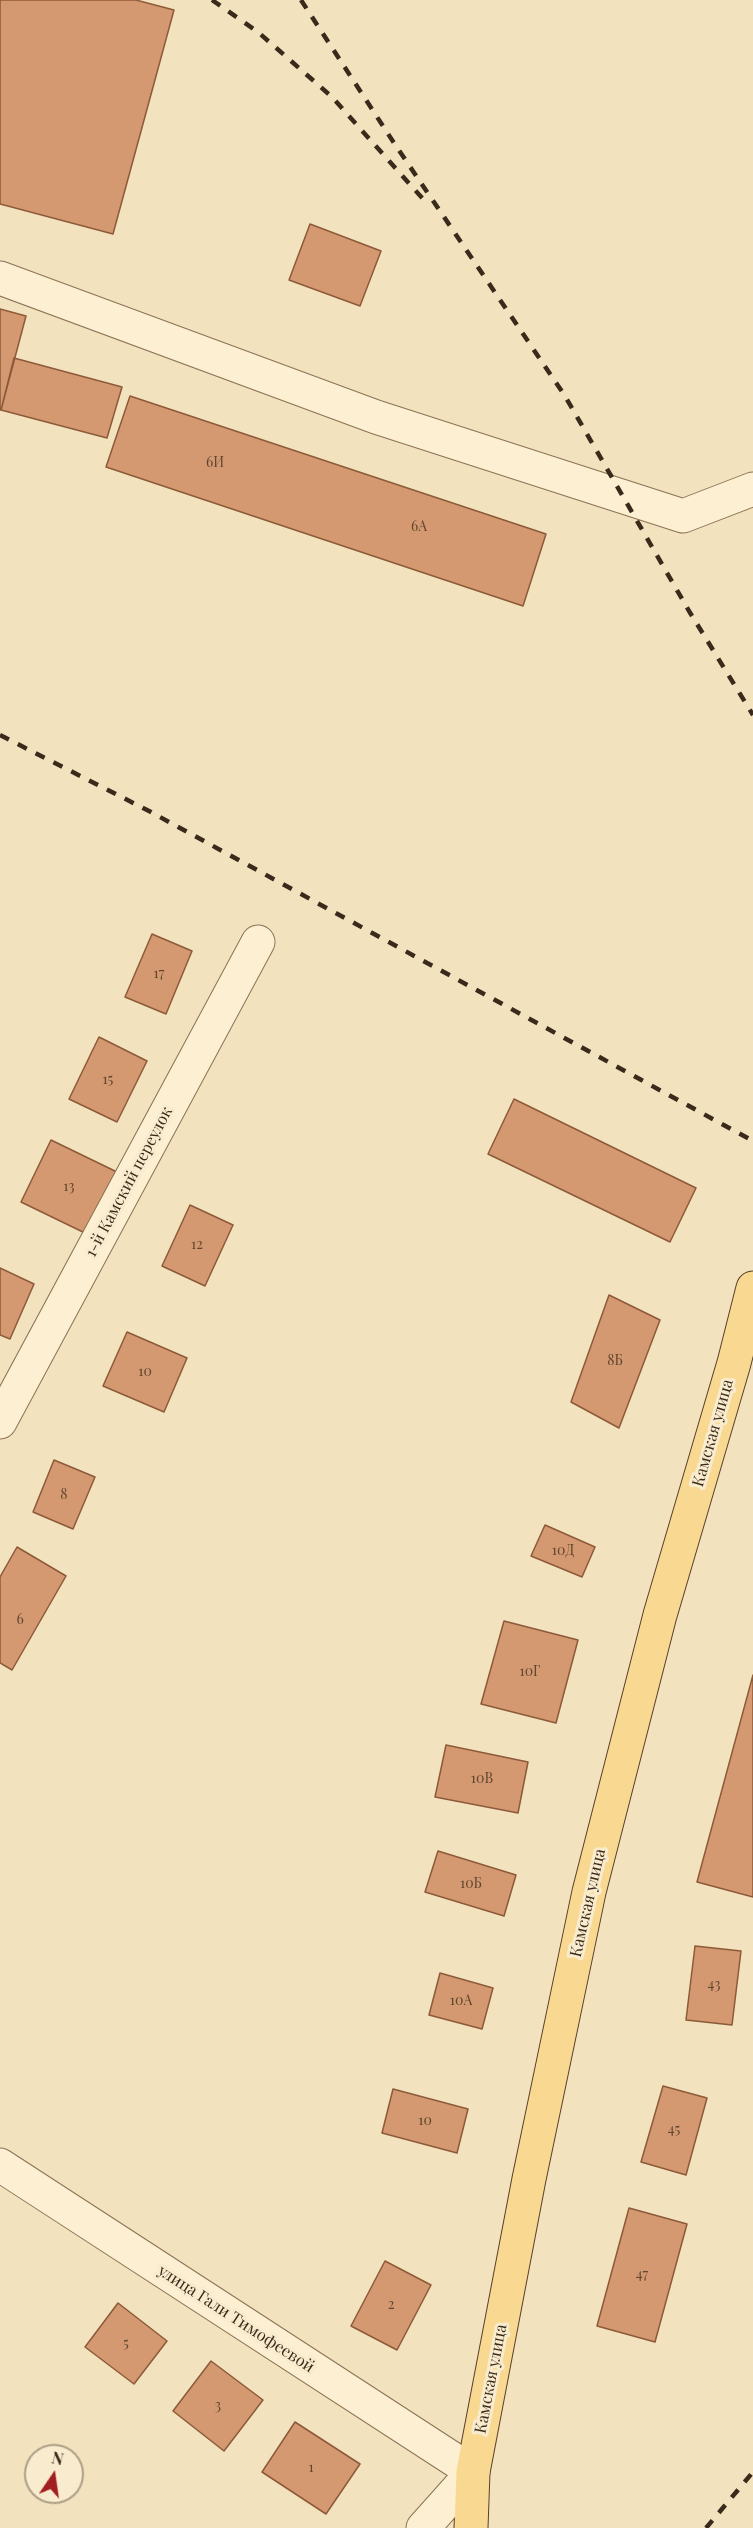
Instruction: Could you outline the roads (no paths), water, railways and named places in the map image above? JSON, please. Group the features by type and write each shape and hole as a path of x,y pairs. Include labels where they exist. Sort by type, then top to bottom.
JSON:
{"main road":[{"name":"Камская улица","path":"471,2528 473,2472 589,1892 660,1615 734,1363 753,1288"}],"street":[{"path":"0,278 376,417 683,516 753,489"},
{"name":"1-й Камский переулок","path":"0,1422 258,942"},
{"name":"улица Гали Тимофеевой","path":"0,2165 473,2472"},
{"path":"423,2528 473,2472"}],"railway":[{"path":"212,0 258,32 332,97 423,199"},
{"path":"301,0 394,143 565,396 689,611 753,715"},
{"path":"0,735 149,811 753,1141"},
{"path":"706,2528 753,2472"}]}
